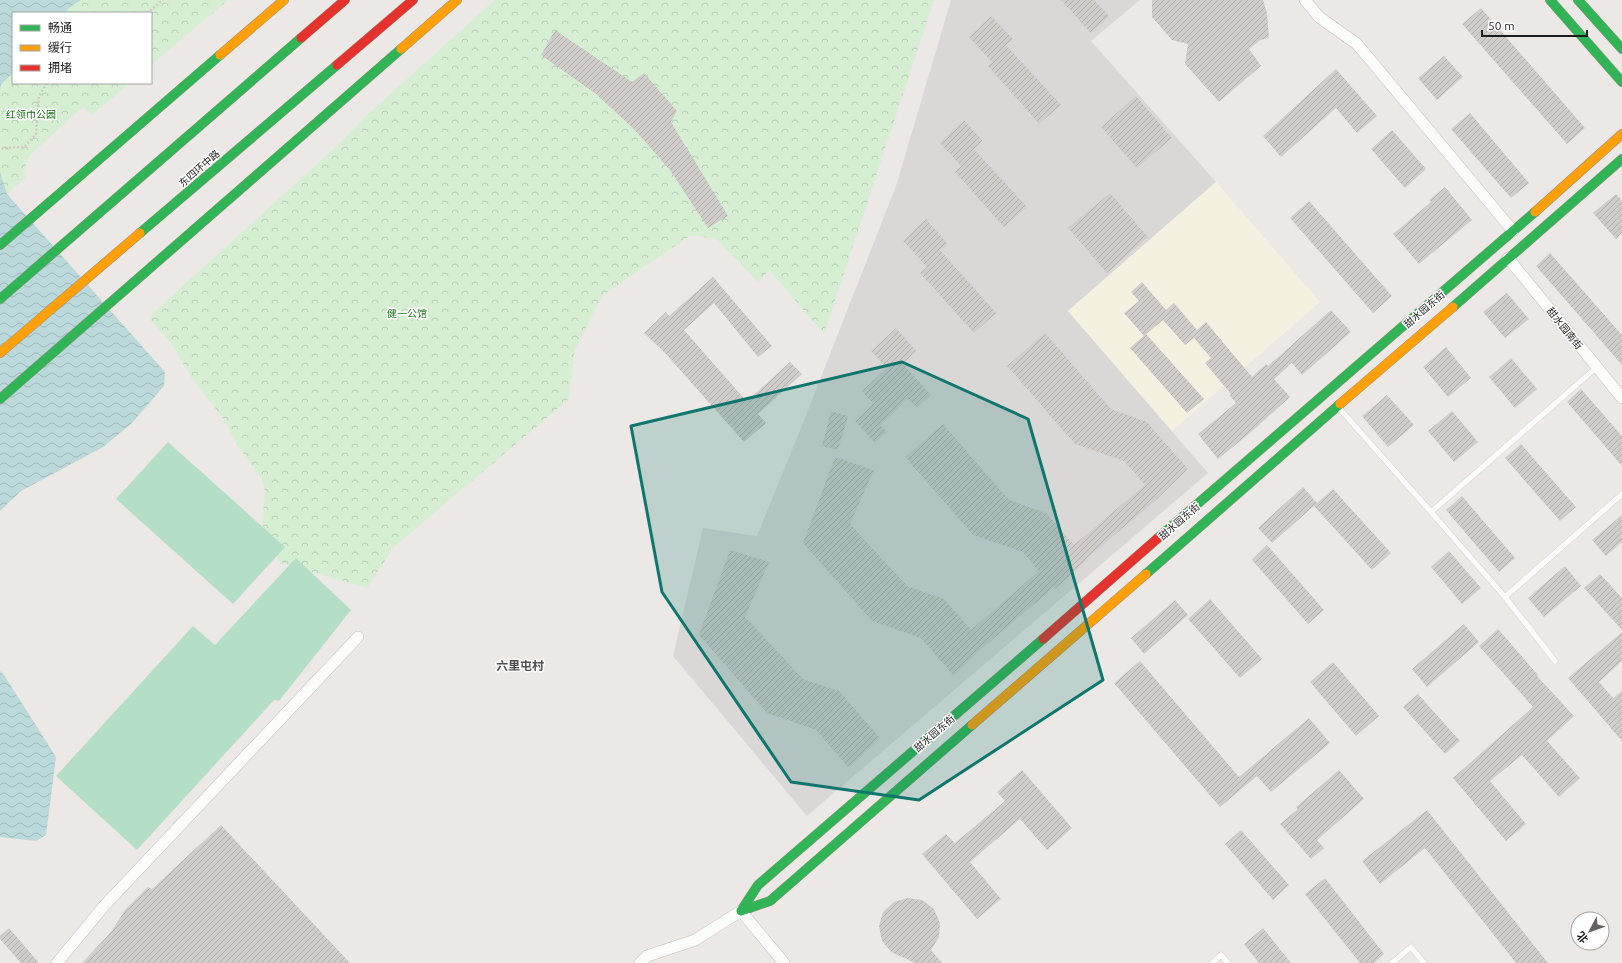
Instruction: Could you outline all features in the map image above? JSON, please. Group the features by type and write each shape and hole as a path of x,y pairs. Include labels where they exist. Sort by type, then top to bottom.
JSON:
{"main road":[{"path":"0,245 284,0"},
{"path":"0,299 345,0"},
{"name":"东四环中路","path":"0,353 413,0"},
{"path":"0,399 457,0"},
{"path":"1550,0 1622,82"},
{"path":"1578,0 1622,49"},
{"name":"甜水园东街","path":"741,911 758,885 1513,231 1622,134"},
{"name":"甜水园东街","path":"741,911 770,901 1622,159"}],"street":[{"path":"1304,0 1319,17 1357,44 1513,231"},
{"name":"甜水园南街","path":"1508,258 1622,398"},
{"path":"57,963 104,906 358,637"},
{"path":"741,911 784,963"},
{"name":"甜水园东街","path":"640,963 647,956 695,940 741,911"}],"lane":[{"path":"1431,512 1597,367"},
{"path":"1337,406 1505,598 1555,661"},
{"path":"1505,598 1622,494"},
{"path":"1392,963 1411,947 1424,963"},
{"path":"1212,963 1221,955 1228,963"}],"path":[{"path":"148,12 163,0"},
{"path":"5,148 24,147 36,134 39,96 46,84"}],"highlighted area":[{"path":"902,362 1028,419 1103,680 919,800 791,782 662,592 631,426"}],"shaded area":[{"path":"951,0 1140,0 1091,41 1216,182 1068,311 1208,473 807,816 673,656 703,528 757,536 896,186"},
{"path":"1216,182 1320,302 1172,431 1068,311"}],"green space":[{"name":"红领巾公园","path":"0,0 228,0 152,64 152,12 12,12 12,84 129,84 92,115 83,107 29,156 26,163 25,178 0,200"},
{"name":"健一公馆","path":"495,0 934,0 824,334 769,270 758,282 717,239 691,235 603,295 575,349 568,400 394,547 367,588 281,563 270,546 262,524 265,492 262,479 238,446 222,417 191,377 174,347 151,320 152,314 338,145 366,116"},
{"path":"168,442 285,547 233,604 116,499"},
{"path":"296,558 351,610 279,701 274,700 137,850 56,776 193,626 215,645"}],"water":[{"path":"0,0 81,0 66,12 12,12 12,74 1,84 0,92"},
{"path":"0,172 7,194 165,372 164,386 131,424 103,447 21,491 0,511"},
{"path":"0,671 56,757 46,835 36,841 0,837"}],"building":[{"path":"1061,0 1094,0 1109,16 1091,33"},
{"path":"1152,0 1263,0 1267,13 1269,38 1260,40 1249,49 1261,66 1219,102 1185,64 1188,44 1172,40 1152,17"},
{"path":"1481,8 1585,128 1567,144 1462,24"},
{"path":"991,16 1013,39 1006,45 1061,105 1039,124 988,66 992,62 969,37"},
{"path":"555,30 632,82 644,73 677,111 671,122 728,216 708,228 670,170 634,129 596,94 541,55"},
{"path":"1444,56 1463,77 1437,100 1418,78"},
{"path":"1336,69 1377,116 1357,133 1336,108 1281,157 1263,136"},
{"path":"1136,96 1172,138 1137,168 1101,127"},
{"path":"1470,113 1529,183 1511,198 1451,129"},
{"path":"964,120 983,141 974,149 1027,207 1004,227 955,172 961,166 940,143"},
{"path":"1392,130 1426,169 1405,188 1371,149"},
{"path":"1445,187 1472,220 1419,264 1393,234 1431,202 1429,200"},
{"path":"1110,193 1148,237 1107,273 1068,228"},
{"path":"1616,194 1622,201 1622,233 1616,239 1593,213"},
{"path":"1309,201 1392,296 1373,313 1290,218"},
{"path":"926,219 948,244 940,250 996,313 974,333 920,273 927,267 903,241"},
{"path":"1550,253 1622,335 1622,365 1536,266"},
{"path":"713,277 772,346 758,357 714,303 684,330 741,395 747,401 790,362 802,374 758,414 766,423 744,442 665,353 644,333 666,312 669,316"},
{"path":"1142,282 1166,310 1174,303 1197,330 1206,322 1252,377 1266,364 1268,366 1331,310 1351,332 1302,375 1292,363 1274,379 1290,397 1218,459 1198,434 1236,403 1230,396 1231,394 1205,363 1211,358 1194,338 1185,345 1163,320 1144,336 1124,313 1139,301 1131,292"},
{"path":"1507,293 1529,319 1505,338 1483,312"},
{"path":"896,328 916,351 903,364 931,395 917,408 908,399 880,425 887,432 875,443 855,421 873,404 862,391 887,368 871,351"},
{"path":"1045,333 1111,409 1147,422 1188,469 1156,500 1086,559 1087,560 1055,589 1054,587 979,651 954,676 921,638 872,621 803,543 835,457 874,470 850,524 907,586 944,599 971,630 1039,571 1023,552 973,535 905,457 943,424 1009,500 1046,513 1074,545 1145,485 1124,461 1075,444 1007,366"},
{"path":"1146,334 1204,399 1187,413 1130,348"},
{"path":"1446,347 1471,378 1448,397 1423,367"},
{"path":"1511,358 1537,389 1515,408 1489,377"},
{"path":"1581,389 1622,436 1622,466 1567,402"},
{"path":"1387,395 1414,425 1388,447 1362,416"},
{"path":"831,411 848,416 838,450 822,446"},
{"path":"1452,411 1478,442 1454,462 1428,431"},
{"path":"1521,444 1576,507 1560,521 1505,458"},
{"path":"1303,487 1317,503 1333,489 1391,553 1372,570 1314,506 1272,543 1258,528"},
{"path":"1462,496 1515,558 1499,572 1446,510"},
{"path":"1622,515 1622,542 1606,556 1592,540"},
{"path":"1267,545 1324,610 1308,624 1252,560"},
{"path":"730,550 769,562 745,617 803,679 839,691 880,738 849,768 816,730 767,713 699,635"},
{"path":"1449,551 1481,588 1462,604 1431,567"},
{"path":"1565,566 1581,586 1544,617 1528,598"},
{"path":"1600,574 1622,598 1622,630 1584,588"},
{"path":"1210,599 1262,659 1240,678 1188,619"},
{"path":"1175,600 1188,615 1144,654 1131,638"},
{"path":"1464,624 1479,642 1427,687 1412,669"},
{"path":"1498,629 1538,675 1537,676 1574,716 1547,741 1580,778 1559,797 1522,755 1490,781 1526,824 1506,841 1453,778 1533,707 1479,646"},
{"path":"1622,632 1622,661 1599,682 1613,698 1622,691 1622,741 1568,678"},
{"path":"1140,661 1239,777 1309,718 1330,743 1271,792 1257,776 1220,807 1114,683"},
{"path":"1333,662 1379,716 1356,736 1310,682"},
{"path":"1418,694 1460,741 1445,754 1403,707"},
{"path":"1022,770 1072,828 1047,850 1020,819 970,862 1001,899 977,919 922,854 946,834 955,843 1005,801 997,792"},
{"path":"1339,770 1364,799 1317,840 1324,848 1311,859 1280,824 1298,809 1296,807"},
{"path":"1427,810 1548,963 1516,963 1425,848 1380,884 1362,861"},
{"path":"221,825 350,963 82,963 111,932 125,910 148,887 152,889"},
{"path":"1241,830 1289,885 1273,900 1225,844"},
{"path":"1325,878 1384,954 1374,963 1360,963 1305,894"},
{"path":"908,898 922,900 934,909 940,923 939,937 931,950 942,963 915,963 891,952 882,941 879,926 883,912 894,902"},
{"path":"9,928 39,963 21,963 0,939 0,936"},
{"path":"1263,928 1291,963 1259,963 1244,944"}],"traffic: fast":[{"path":"1550,0 1622,82"},
{"path":"1578,0 1622,49"},
{"path":"0,299 301,38"},
{"path":"0,399 401,49"},
{"path":"0,245 220,55"},
{"path":"140,233 337,65"},
{"path":"1453,307 1622,159"},
{"path":"1158,538 1535,212"},
{"path":"1146,574 1340,404"},
{"path":"741,911 758,885 1043,639"},
{"path":"741,911 770,901 972,725"}],"traffic: slow":[{"path":"220,55 284,0"},
{"path":"401,49 457,0"},
{"path":"1535,212 1622,134"},
{"path":"0,353 140,233"},
{"path":"1340,404 1453,307"},
{"path":"972,725 1146,574"}],"traffic: jam":[{"path":"301,38 345,0"},
{"path":"337,65 413,0"},
{"path":"1043,639 1158,538"}],"district":[{"name":"六里屯村","path":"520,666"}]}
